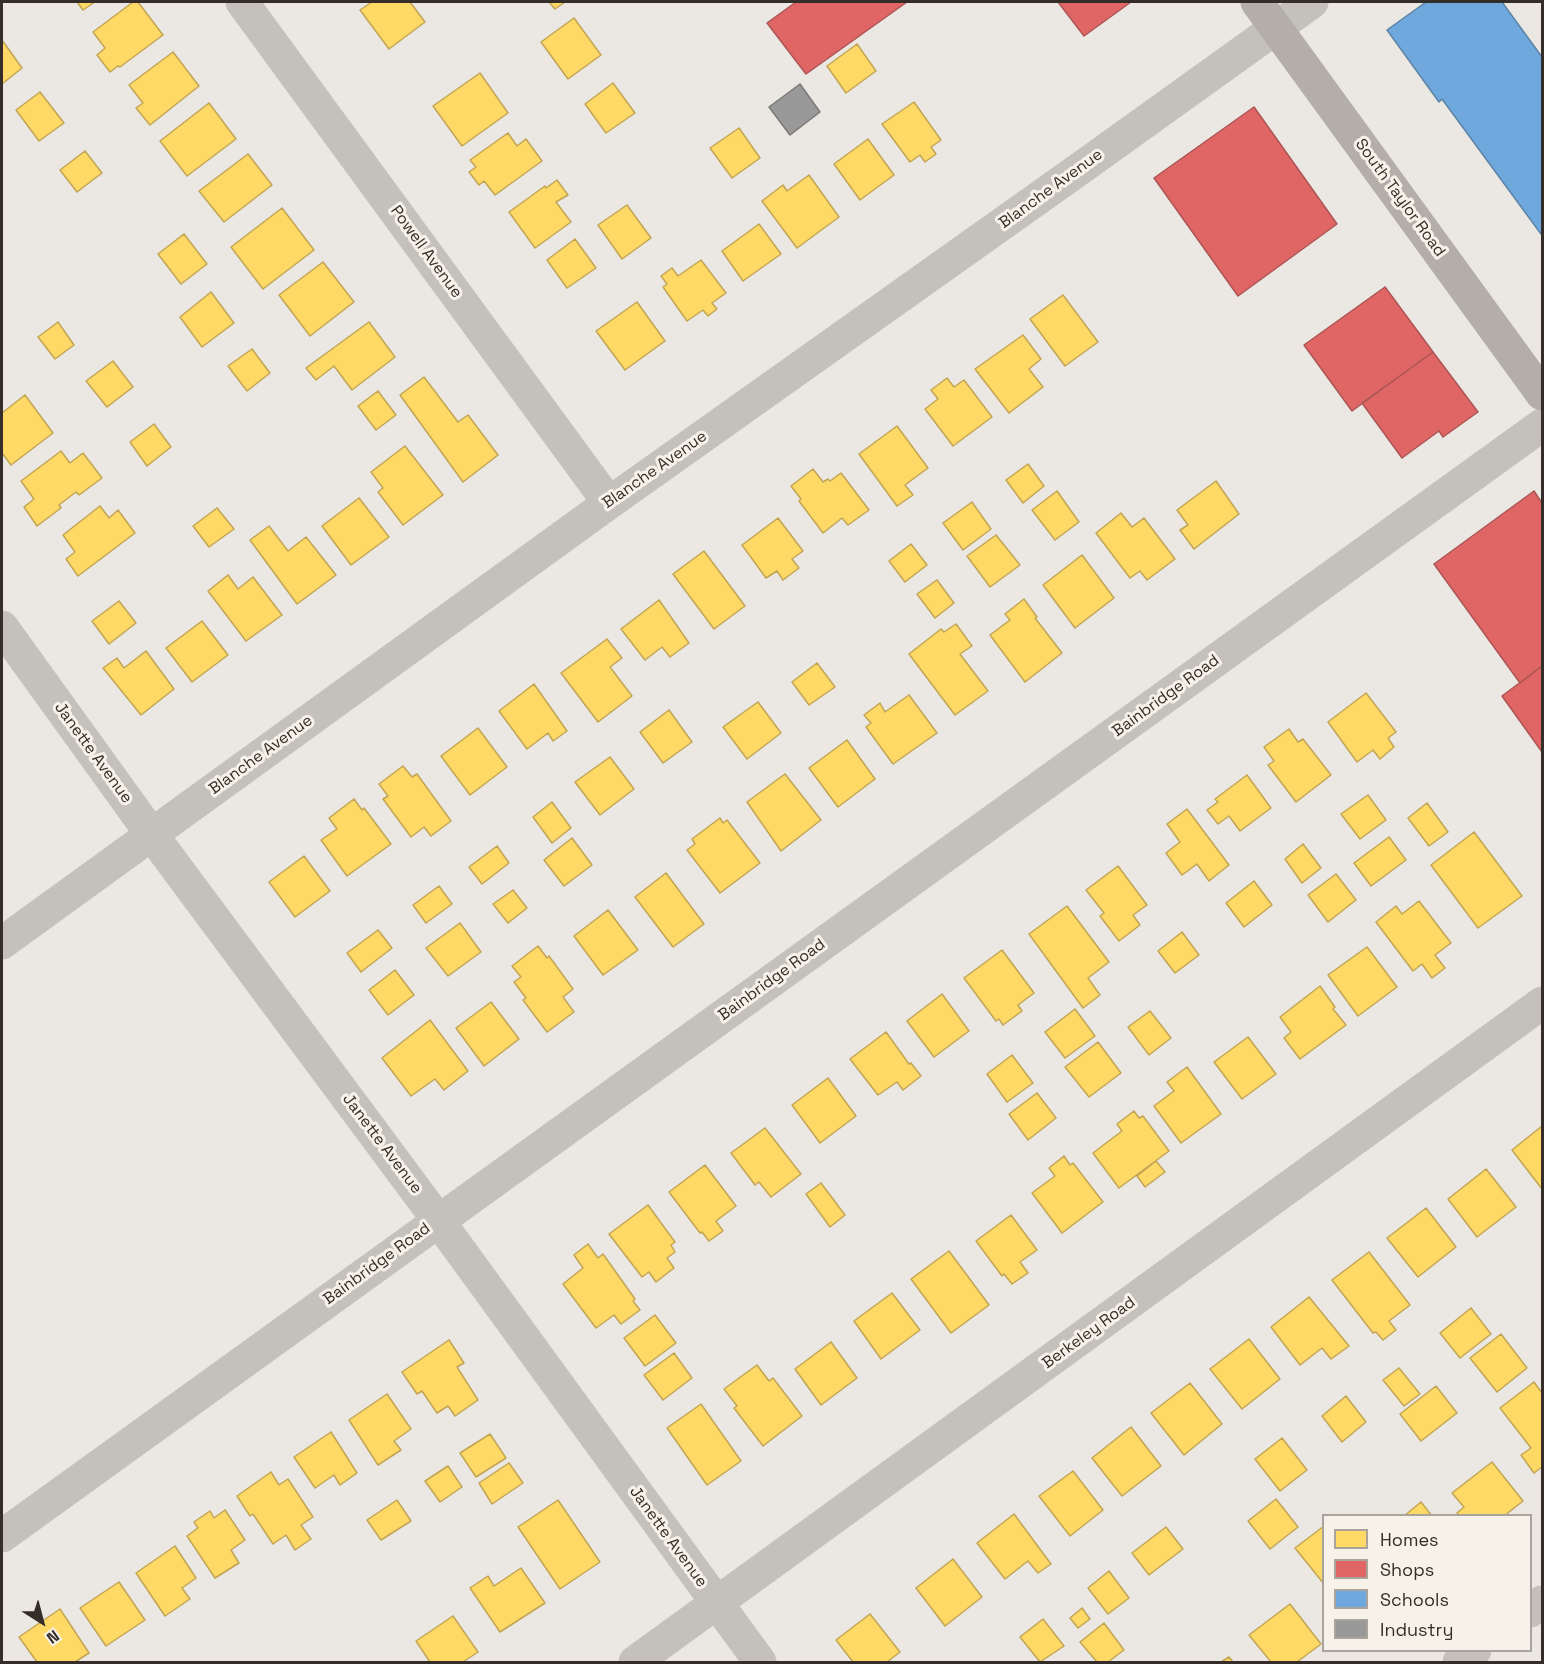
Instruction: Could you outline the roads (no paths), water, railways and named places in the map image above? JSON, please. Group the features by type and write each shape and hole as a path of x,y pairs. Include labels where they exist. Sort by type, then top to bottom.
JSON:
{"main road":[{"name":"South Taylor Road","path":"1267,14 1542,394"}],"street":[{"name":"Powell Avenue","path":"242,2 609,502"},
{"name":"Blanche Avenue","path":"2,943 609,502 1078,171 1267,14 1312,2"},
{"name":"Bainbridge Road","path":"2,1536 1542,425"},
{"name":"Janette Avenue","path":"2,627 152,835 438,1220 760,1662"},
{"name":"Berkeley Road","path":"635,1662 1542,1004"},
{"path":"1459,1662 1472,1652"}]}
